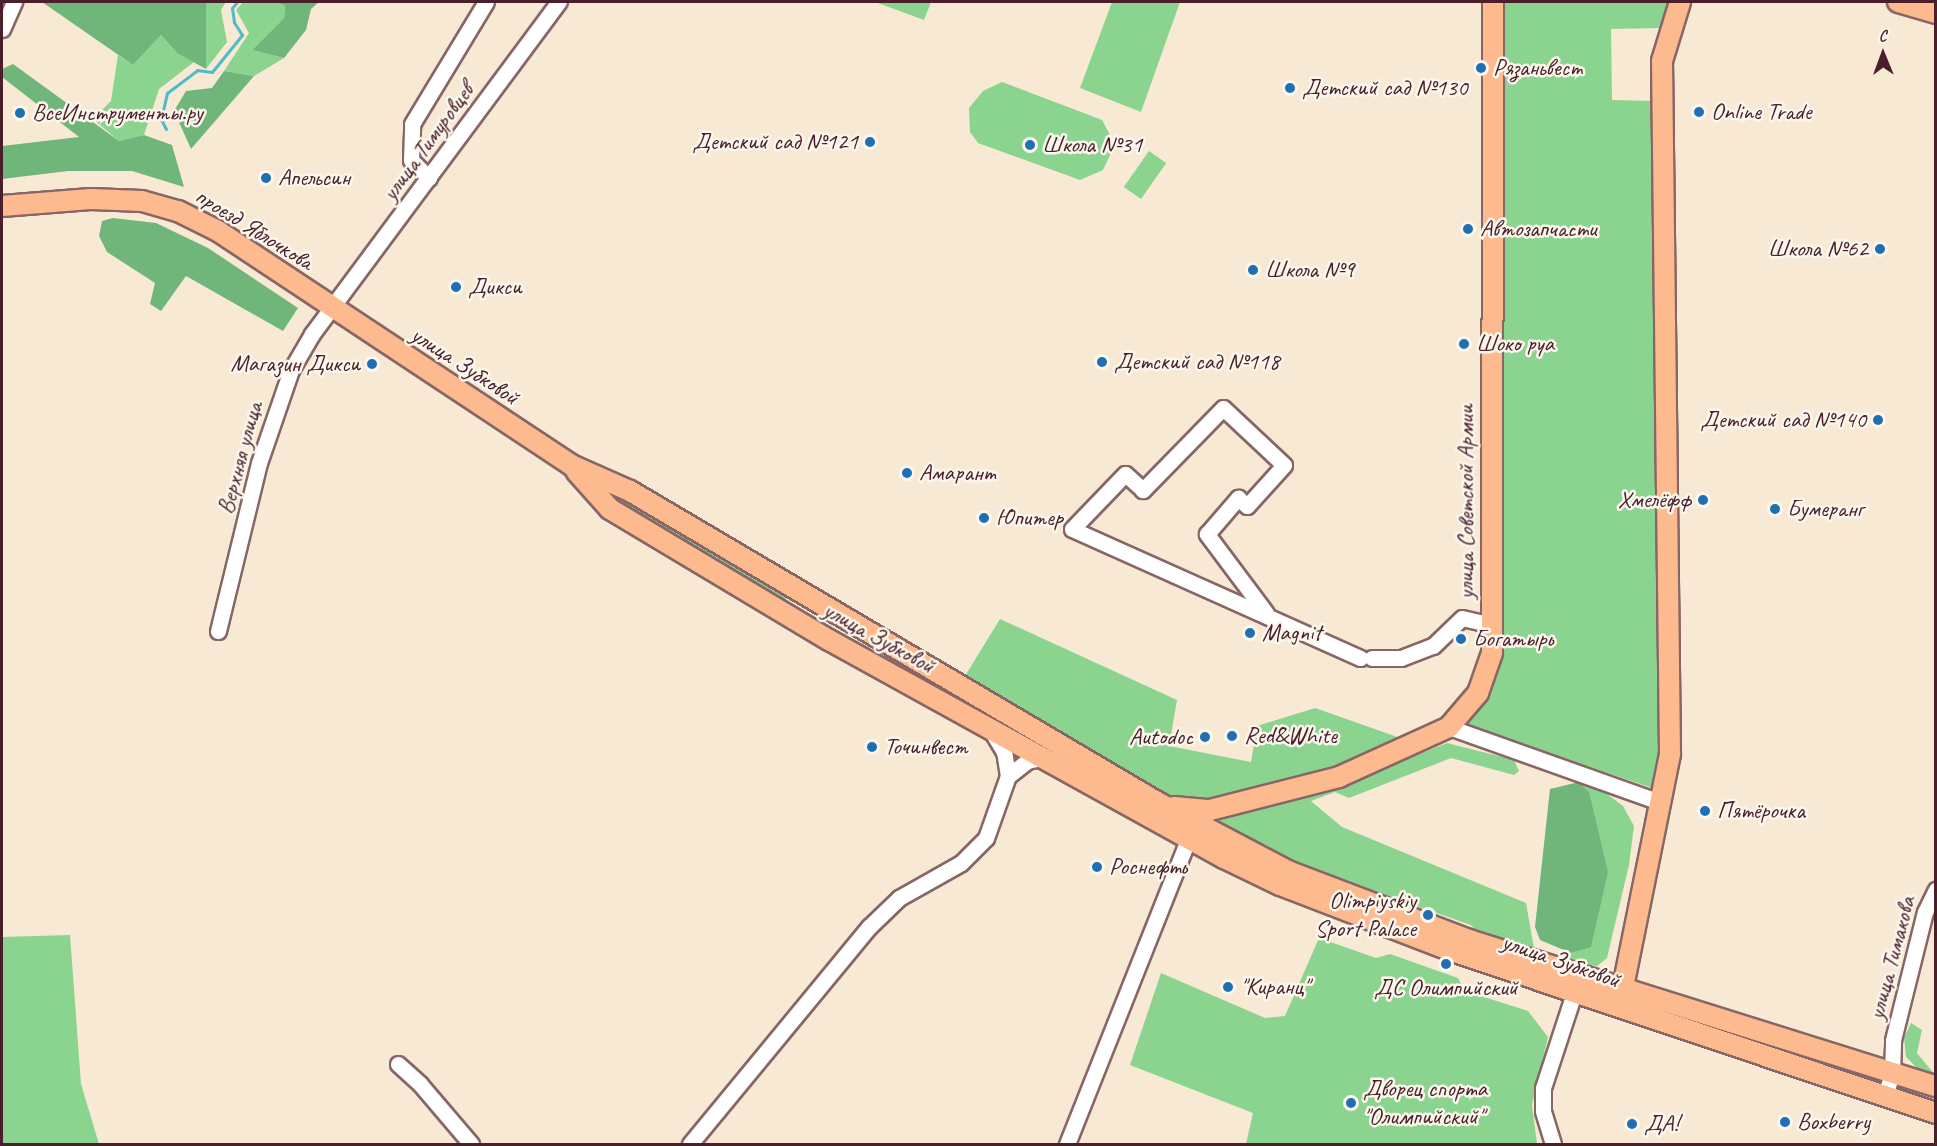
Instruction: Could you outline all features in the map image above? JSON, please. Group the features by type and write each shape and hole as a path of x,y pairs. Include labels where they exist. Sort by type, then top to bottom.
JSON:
{"main road":[{"name":"улица Советской Армии","path":"1165,806 1210,810 1340,777 1449,727 1478,693 1492,653 1493,2"},
{"path":"1620,998 1670,754 1662,61 1680,2"},
{"path":"1899,2 1935,13"},
{"name":"проезд Яблочкова","path":"2,206 91,199 142,201 178,211 218,231 333,309"},
{"name":"улица Зубковой","path":"333,309 571,465 630,491 1165,806 1186,830 1224,858 1352,915 1574,993 1620,998 1935,1086"},
{"name":"улица Зубковой","path":"571,465 610,509 778,610 1041,758 1186,830 1247,851 1358,901 1935,1113"},
{"path":"610,509 608,498 615,490 630,491"},
{"path":"778,610 789,607 793,596 790,586"},
{"path":"802,624 797,612 802,601 816,599"},
{"path":"829,640 845,616"},
{"path":"942,703 938,689 943,682 958,684"},
{"path":"1186,830 1210,810"}],"street":[{"path":"2,29 14,2"},
{"path":"429,178 411,160 412,124 486,2"},
{"name":"улица Тимуровцев","path":"333,309 559,2"},
{"name":"Верхняя улица","path":"218,631 273,414 306,343 333,309"},
{"path":"1266,613 1207,534 1238,498 1247,506 1284,465 1223,408 1143,490 1125,474 1072,528 1266,613 1284,625 1366,658 1401,658 1433,646 1462,618 1492,625"},
{"path":"1449,727 1660,802"},
{"path":"690,1144 888,908 910,891 943,875 976,850 994,822 1008,776 1004,752 990,730"},
{"path":"1008,776 1018,766 1041,758"},
{"path":"1067,1144 1186,830"},
{"name":"улица Тимакова","path":"1885,1096 1892,1073 1893,1040 1925,912 1935,889"},
{"path":"1553,1144 1543,1111 1543,1089 1574,993"},
{"path":"398,1064 420,1084 471,1144"}],"green space":[{"path":"42,2 206,2 206,69 177,53 161,35 133,65"},
{"path":"206,2 226,2 221,10 227,42 206,69"},
{"path":"243,2 276,2 285,6 284,18 252,50 284,58 254,76 224,71 249,33 236,10"},
{"path":"276,2 319,2 311,9 306,30 284,58 252,50 284,18 285,6"},
{"path":"875,2 931,2 924,20"},
{"path":"1112,2 1180,2 1141,112 1080,88"},
{"path":"1500,2 1668,2 1660,28 1611,29 1612,100 1654,101 1664,758 1655,789 1463,724 1486,697"},
{"path":"161,35 176,52 194,62 159,89 144,135 119,141 93,119 111,101 118,55 133,65"},
{"path":"13,64 119,141 144,135 172,145 184,187 132,171 68,171 2,179 2,146 79,137 2,77 2,69"},
{"path":"224,71 254,76 191,149 174,111 186,91 212,88"},
{"path":"1002,82 1102,120 1110,135 1112,151 1103,170 1080,180 978,143 970,132 969,108 983,91"},
{"path":"1149,151 1166,163 1141,199 1124,187"},
{"path":"113,218 156,223 208,248 298,308 283,331 186,276 161,311 150,304 155,283 107,252 99,236 102,221"},
{"path":"625,499 785,589 787,598 778,602 622,506"},
{"path":"1000,619 1177,700 1169,746 1251,762 1257,726 1315,708 1406,740 1337,769 1210,800 1168,799 965,676"},
{"path":"1447,743 1514,760 1519,771 1514,775 1451,758 1349,798 1335,792 1311,801 1342,827 1526,903 1534,948 1477,933 1471,925 1402,901 1386,902 1231,836 1213,817 1342,785"},
{"path":"1579,782 1603,791 1623,806 1634,826 1629,865 1607,958 1597,966 1569,961 1571,953 1591,946 1589,792"},
{"path":"1579,782 1589,792 1608,872 1591,947 1571,953 1540,940 1535,927 1550,789"},
{"path":"70,935 81,1084 99,1144 2,1144 2,937"},
{"path":"1319,938 1376,958 1390,954 1458,978 1465,991 1528,1011 1548,1037 1532,1105 1537,1144 1246,1144 1253,1113 1130,1065 1161,973 1265,1018 1285,1016"},
{"path":"1659,1009 1875,1077 1868,1083"},
{"path":"1911,1023 1922,1030 1917,1053 1935,1075 1935,1081 1923,1074 1906,1057 1904,1038"}],"waterway":[{"path":"166,129 161,119 167,93 197,70 212,72 242,35 234,22 232,8 237,2"}],"place":[{"name":"Рязаньвест","path":"1481,68"},
{"name":"Детский сад №130","path":"1290,88"},
{"name":"Online Trade","path":"1699,112"},
{"name":"ВсеИнструменты.ру","path":"20,113"},
{"name":"Детский сад №121","path":"870,142"},
{"name":"Школа №31","path":"1030,145"},
{"name":"Апельсин","path":"266,178"},
{"name":"Автозапчасти","path":"1468,229"},
{"name":"Школа №62","path":"1880,249"},
{"name":"Школа №9","path":"1253,270"},
{"name":"Дикси","path":"456,287"},
{"name":"Шоко руа","path":"1464,344"},
{"name":"Детский сад №118","path":"1102,362"},
{"name":"Магазин Дикси","path":"372,364"},
{"name":"Детский сад №140","path":"1878,420"},
{"name":"Амарант","path":"907,473"},
{"name":"Хмелёфф","path":"1703,500"},
{"name":"Бумеранг","path":"1775,509"},
{"name":"Юпитер","path":"984,518"},
{"name":"Magnit","path":"1250,633"},
{"name":"Богатырь","path":"1461,639"},
{"name":"Red&White","path":"1232,736"},
{"name":"Autodoc","path":"1205,737"},
{"name":"Точинвест","path":"872,747"},
{"name":"Пятёрочка","path":"1705,811"},
{"name":"Роснефть","path":"1097,867"},
{"name":"Olimpiyskiy Sport Palace","path":"1428,915"},
{"name":"ДС Олимпийский","path":"1446,964"},
{"name":"\"Киранц\"","path":"1228,987"},
{"name":"Дворец спорта \"Олимпийский\"","path":"1351,1103"},
{"name":"Boxberry","path":"1785,1122"},
{"name":"ДА!","path":"1632,1124"}]}
